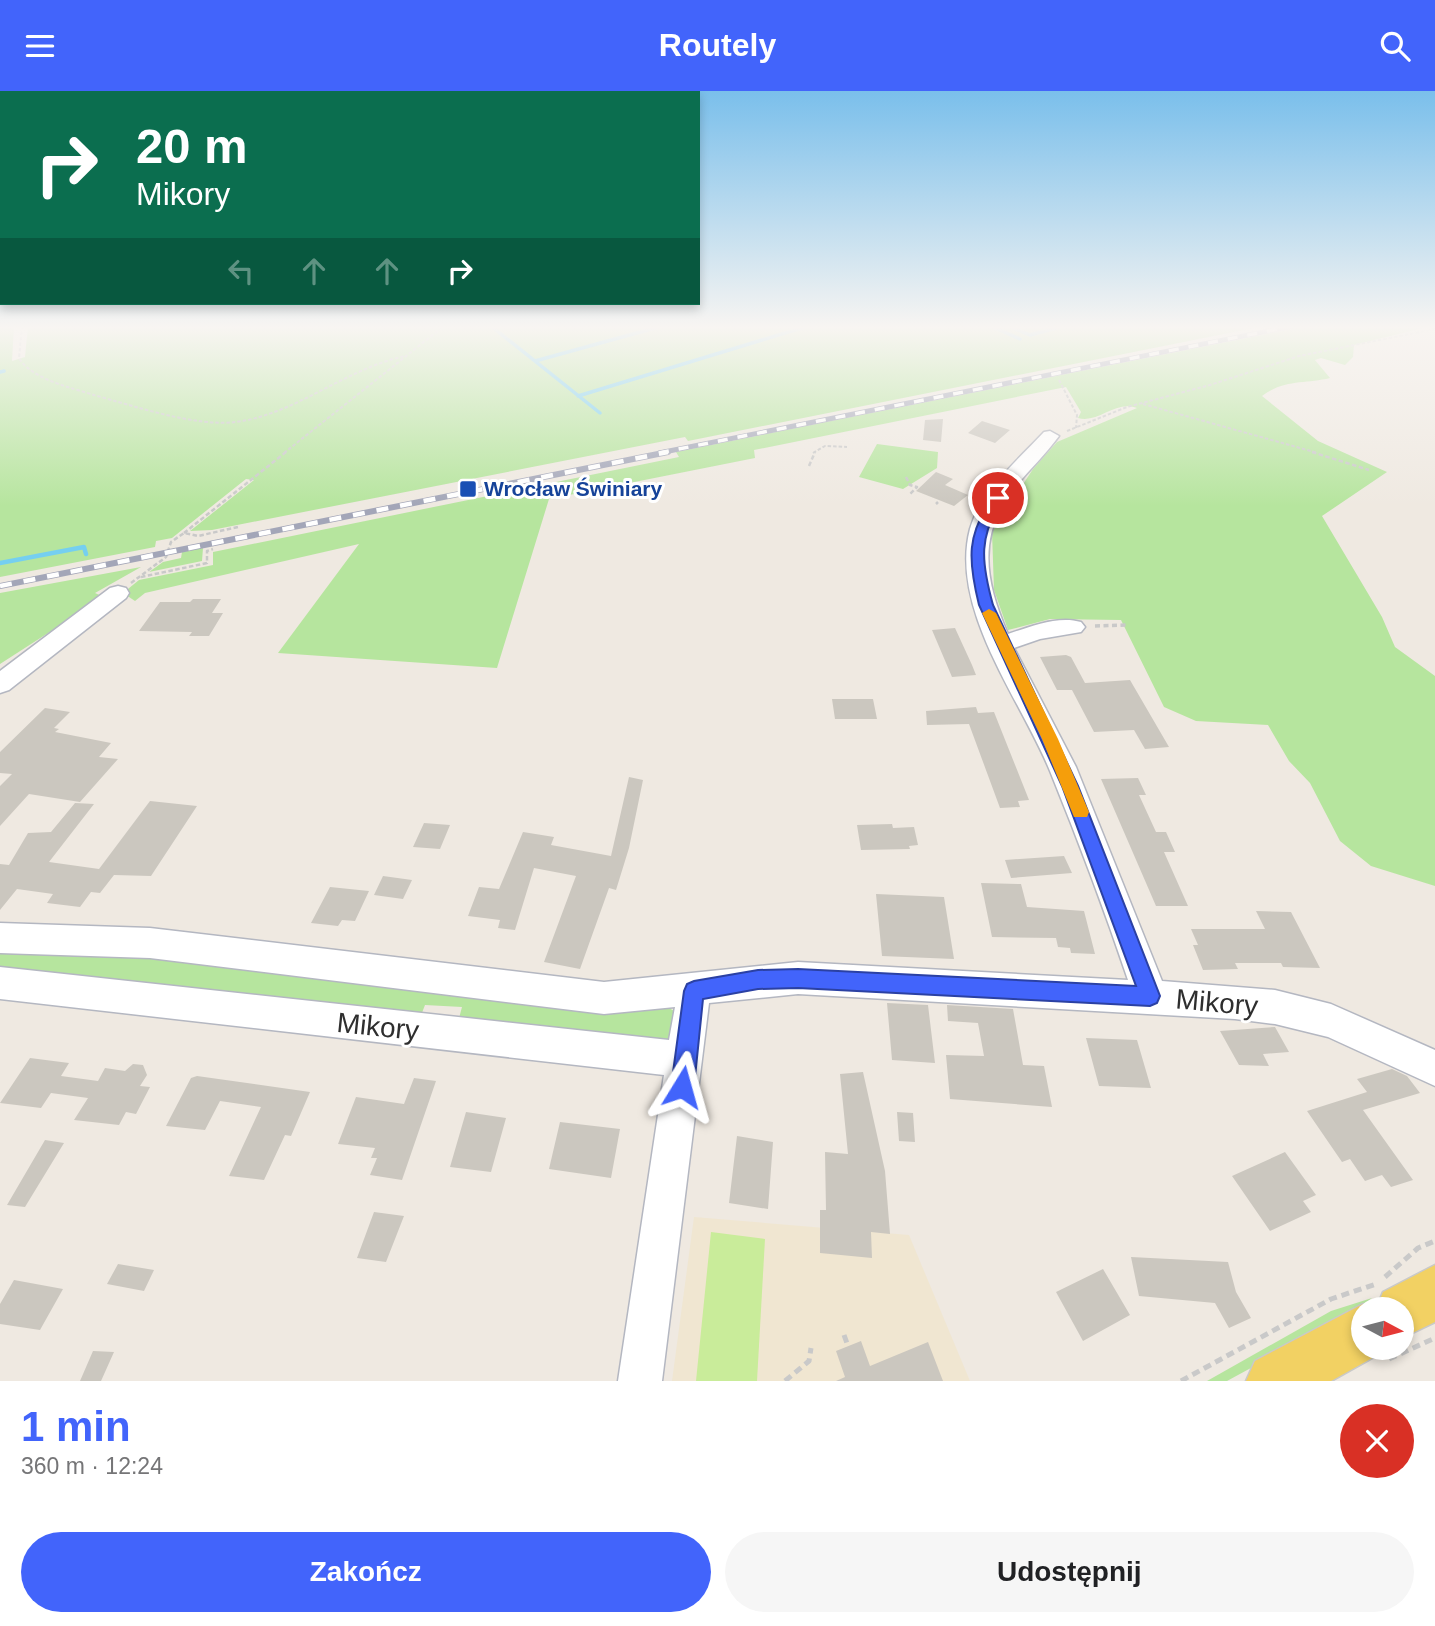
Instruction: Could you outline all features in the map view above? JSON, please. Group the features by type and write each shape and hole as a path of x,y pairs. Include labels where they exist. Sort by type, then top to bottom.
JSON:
{"main road":[{"path":"1414,1304 1435,1292"},
{"path":"1275,1381 1351,1339"}],"street":[{"path":"1050,436 1007,485 983,520 980,529 980,582 1001,643 1055,750 1150,996"},
{"path":"0,684 118,593"},
{"path":"1001,643 1038,632 1073,627"},
{"name":"Mikory","path":"0,938 150,943 604,998 694,991 758,980 798,978 1150,996 1275,1007 1331,1021 1435,1068"},
{"name":"Mikory","path":"0,983 687,1060"},
{"path":"640,1381 687,1060 694,991"}],"path":[{"path":"73,386 205,423 235,422 263,415 325,386"},
{"path":"118,593 166,557 171,542 367,386"},
{"path":"1062,386 1077,415 1076,428 1141,404 1206,386"},
{"path":"1141,404 1175,410 1276,442 1314,450 1368,470"},
{"path":"809,466 813,462 813,453 821,447 847,447"},
{"path":"906,477 911,485 917,487 910,494"},
{"path":"184,533 198,535 238,527"},
{"path":"139,577 207,563 207,551 214,549"},
{"path":"1073,627 1128,625"},
{"path":"1181,1381 1331,1299 1381,1281 1418,1248 1435,1241"},
{"path":"844,1335 848,1346"},
{"path":"785,1381 809,1361 811,1348"}],"shaded area":[{"path":"694,1217 909,1235 970,1381 672,1381"}],"green space":[{"path":"0,386 962,386 688,441 685,437 212,530 190,531 254,480 246,479 172,538 156,541 155,547 0,577"},
{"path":"1006,386 1281,386 1262,396 1318,441 1387,472 1322,516 1382,617 1395,647 1435,676 1435,886 1371,866 1340,841 1310,783 1289,761 1268,725 1196,721 1164,707 1121,620 1050,619 1008,630 994,590 992,532 1033,469 1057,442 1137,408 1121,407 1093,418 1078,418 1081,412 1066,387 754,450 755,458 549,499 497,668 278,653 359,544 145,593 135,601 123,593 139,580 213,565 213,552 679,457 676,452"},
{"path":"877,444 938,452 937,468 903,489 859,477"},
{"path":"203,548 202,561 149,572 163,562 181,558 182,552"},
{"path":"141,567 95,593 104,597 0,664 0,593"},
{"path":"0,948 146,950 555,1004 669,1008 681,1015 676,1047 457,1026 462,1007 425,1005 418,1023 0,974"},
{"path":"711,1232 765,1239 757,1381 696,1381"},
{"path":"1351,1305 1351,1314 1227,1381 1207,1381 1331,1311"}],"building":[{"path":"943,419 941,442 923,440 925,420"},
{"path":"982,421 1010,430 995,443 968,433"},
{"path":"936,472 953,479 945,485 968,495 954,506 916,491"},
{"path":"193,599 221,599 212,613 223,613 209,636 189,636 192,632 139,631 160,602 190,602"},
{"path":"955,628 976,675 952,677 932,630"},
{"path":"1040,657 1071,657 1085,683 1130,680 1169,747 1145,749 1134,730 1094,732 1072,690 1057,690"},
{"path":"832,699 873,699 877,719 835,719"},
{"path":"976,707 978,713 994,712 1029,800 1018,801 1020,807 1000,808 969,724 927,725 926,711"},
{"path":"45,708 70,712 54,728 59,729 55,732 111,743 99,757 118,759 80,802 29,794 0,826 0,786 12,774 0,773 0,752"},
{"path":"629,777 643,780 629,848 616,890 609,888 580,969 544,962 576,876 534,868 515,930 498,928 500,920 468,916 479,887 499,889 523,832 554,837 551,845 611,856"},
{"path":"1138,778 1146,795 1139,795 1156,832 1166,832 1175,852 1164,852 1188,906 1156,906 1101,779"},
{"path":"150,801 197,806 151,876 114,875 100,893 91,892 80,907 47,903 53,894 17,889 0,910 0,864 9,865 28,833 51,832 75,803 94,804 49,862 99,869"},
{"path":"424,823 450,825 440,849 413,847"},
{"path":"892,824 893,828 914,827 918,845 909,846 910,849 861,850 857,825"},
{"path":"1064,856 1072,873 1011,878 1005,860"},
{"path":"383,876 412,880 403,899 374,895"},
{"path":"981,883 1021,884 1027,907 1084,911 1095,954 1071,953 1070,948 1058,947 1056,938 992,937"},
{"path":"330,887 369,891 355,921 342,920 338,926 311,923"},
{"path":"876,894 944,897 954,959 882,956"},
{"path":"1256,911 1291,912 1320,968 1283,967 1281,963 1235,963 1238,969 1203,970 1193,945 1198,945 1191,929 1265,929"},
{"path":"887,1003 928,1005 935,1063 892,1060"},
{"path":"947,1005 1013,1009 1023,1065 1044,1066 1052,1107 950,1099 946,1055 984,1056 978,1023 948,1021"},
{"path":"1275,1027 1289,1052 1263,1054 1269,1066 1239,1065 1220,1031"},
{"path":"1086,1038 1137,1040 1151,1088 1099,1086"},
{"path":"30,1058 69,1063 61,1076 98,1081 105,1068 125,1071 133,1064 143,1065 147,1075 140,1086 150,1087 136,1114 126,1112 119,1125 74,1120 88,1098 51,1093 41,1108 0,1103"},
{"path":"1392,1069 1407,1076 1420,1093 1363,1110 1413,1180 1391,1187 1382,1175 1365,1181 1350,1159 1342,1162 1307,1111 1367,1092 1357,1079"},
{"path":"863,1072 885,1171 890,1234 871,1232 872,1258 820,1253 820,1210 826,1210 825,1152 848,1154 840,1074"},
{"path":"197,1076 310,1092 291,1136 285,1135 264,1180 229,1176 261,1107 220,1101 205,1130 166,1126 191,1078"},
{"path":"414,1078 436,1081 402,1180 370,1175 377,1158 371,1158 375,1148 338,1144 356,1097 404,1104"},
{"path":"466,1112 506,1118 491,1172 450,1167"},
{"path":"897,1112 913,1113 915,1142 899,1141"},
{"path":"560,1122 620,1129 611,1178 549,1169"},
{"path":"737,1136 773,1142 768,1209 729,1203"},
{"path":"45,1140 64,1143 25,1207 7,1205"},
{"path":"1285,1152 1316,1195 1303,1201 1311,1212 1270,1231 1232,1176"},
{"path":"374,1212 404,1216 386,1262 357,1258"},
{"path":"1131,1257 1228,1262 1236,1292 1251,1318 1229,1328 1215,1303 1139,1296"},
{"path":"118,1264 154,1270 144,1291 107,1284"},
{"path":"1103,1269 1130,1315 1083,1341 1056,1292"},
{"path":"14,1280 63,1289 40,1330 0,1324 0,1304"},
{"path":"861,1341 870,1366 928,1342 943,1381 836,1381 845,1377 836,1351"},
{"path":"93,1351 114,1352 101,1381 80,1381"}],"waterway":[{"path":"566,386 579,396"},
{"path":"579,396 610,386"},
{"path":"579,396 600,413"},
{"path":"0,563 84,547 86,554"}],"railway":[{"path":"659,453 992,386"},
{"path":"0,586 668,452"}],"slow traffic":[{"path":"989,613 1001,643 1050,739 1081,812"}],"place":[{"name":"Wrocław Świniary","path":"468,489"}],"route":[{"path":"682,1087 694,991 758,980 798,978 1150,996 1070,786 1050,739 1001,643 986,605 980,582 978,540 983,520 998,498"}]}
